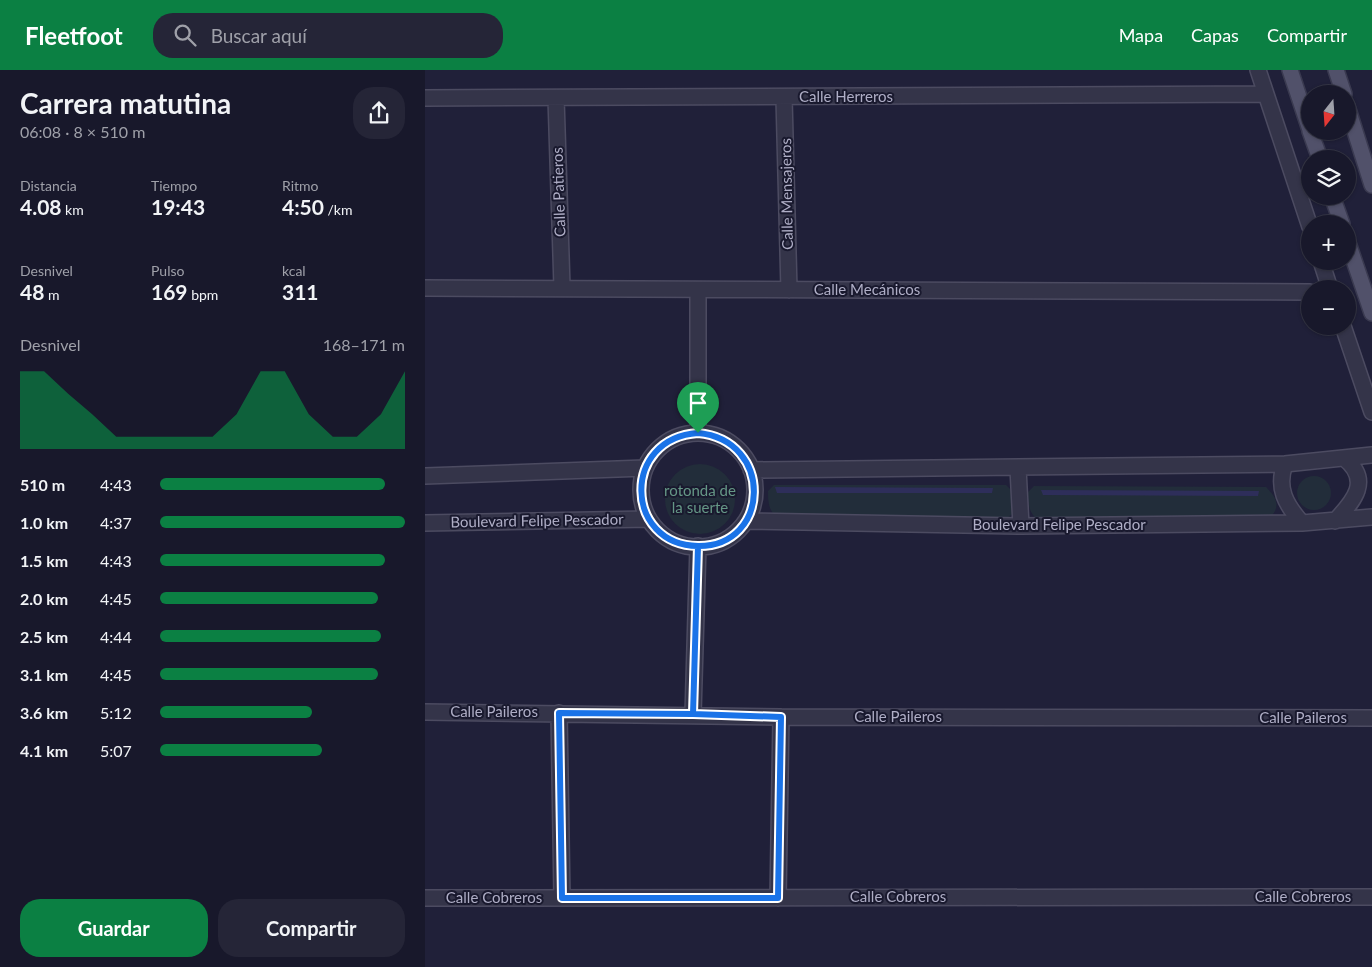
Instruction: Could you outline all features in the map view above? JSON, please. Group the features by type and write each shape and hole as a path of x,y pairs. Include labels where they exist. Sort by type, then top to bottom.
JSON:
{"main road":[{"path":"1290,70 1301,104"},
{"path":"1336,70 1340,85"},
{"path":"1356,134 1372,185"},
{"path":"1356,266 1372,313"}],"street":[{"path":"1258,70 1306,215"},
{"name":"Calle Herreros","path":"425,98 784,98 1266,94"},
{"name":"Calle Patieros","path":"556,98 562,287"},
{"name":"Calle Mensajeros","path":"784,98 789,290"},
{"name":"Calle Mecánicos","path":"425,288 562,287 698,290 1301,292"},
{"path":"698,290 698,433"},
{"path":"1346,335 1372,412"},
{"path":"698,433 715,436 730,443 739,451 751,470 755,492 746,521 736,532 722,541 698,546 684,545 668,538 649,519 641,493 645,468 654,453 667,442 681,435 698,433"},
{"path":"751,470 1285,464 1372,455"},
{"path":"1335,521 1355,497 1359,488 1355,468 1344,458"},
{"path":"1285,464 1281,478 1283,498 1289,509 1301,523"},
{"path":"425,476 645,468"},
{"path":"1018,468 1021,526"},
{"name":"Boulevard Felipe Pescador","path":"746,521 1021,526 1301,523 1372,517"},
{"name":"Boulevard Felipe Pescador","path":"425,523 649,519"},
{"path":"693,714 698,546"},
{"name":"Calle Paileros","path":"425,712 693,714 781,717 1372,718"},
{"path":"559,713 562,898"},
{"path":"778,898 781,717"},
{"name":"Calle Cobreros","path":"425,898 1372,897"}],"green space":[{"name":"rotonda de la suerte","path":"700,464 713,467 725,474 732,486 735,499 732,512 725,524 713,531 700,534 687,531 675,524 668,512 665,499 668,486 675,474 687,467"},
{"path":"1314,476 1321,477 1326,481 1330,486 1330,500 1326,505 1321,509 1314,510 1307,509 1302,505 1298,500 1297,493 1298,486 1302,481 1307,477"},
{"path":"774,485 1006,485 1014,493 1015,512 1006,519 779,520 769,504 768,491"},
{"path":"1034,486 1266,487 1274,496 1277,504 1271,517 1266,521 1039,521 1031,512 1029,505 1028,492"}],"shaded area":[{"path":"775,487 993,488 992,493 777,493"},
{"path":"1041,490 1259,491 1258,496 1043,495"}],"route":[{"path":"698,433 676,437 658,449 645,468 641,488 644,509 656,528 668,538 679,543 698,546 693,714 559,713 562,898 778,898 781,717 693,714 697,602 698,546 717,543 736,532 746,521 755,492 753,475 749,465 739,451 730,443 720,438 698,433"}]}
